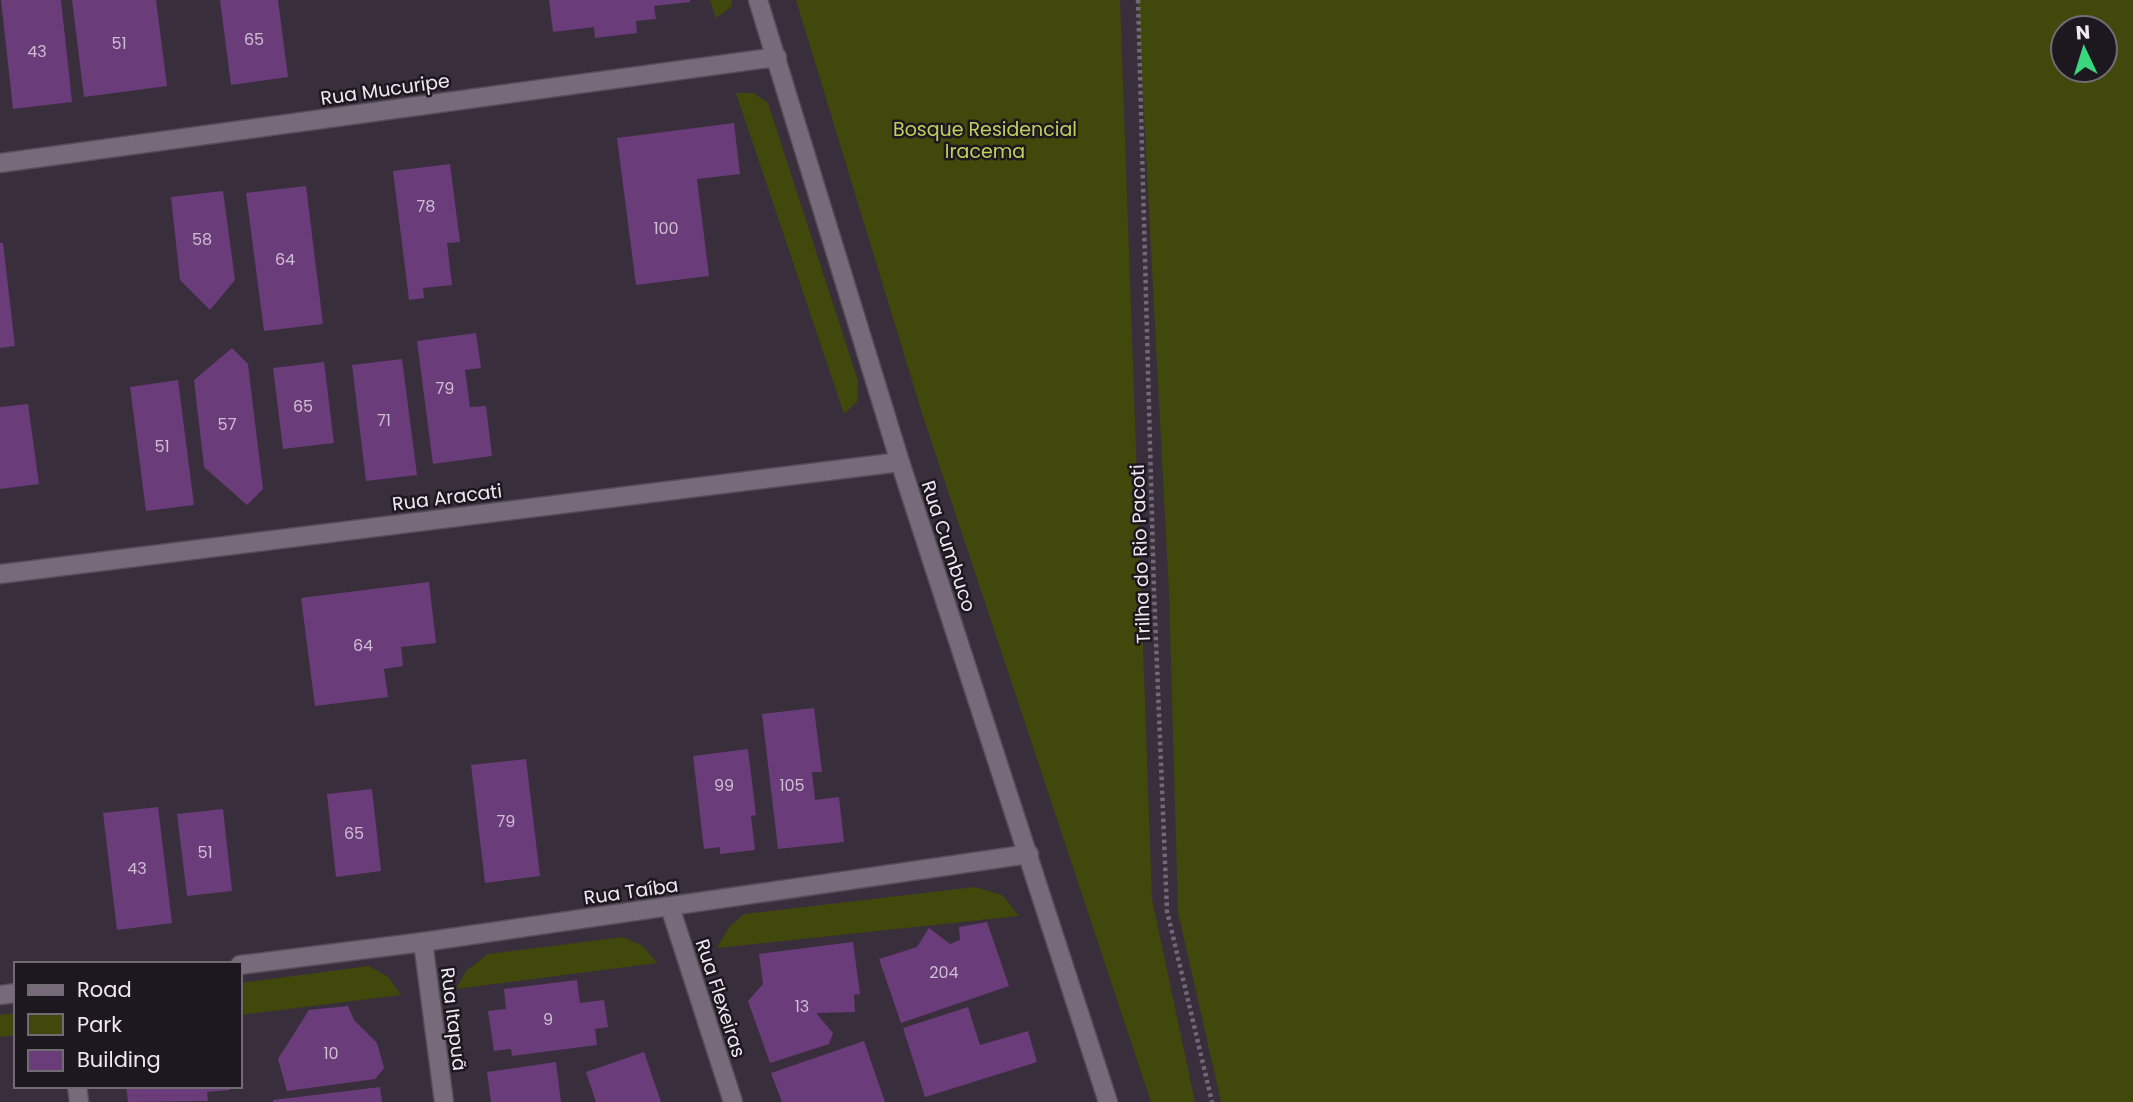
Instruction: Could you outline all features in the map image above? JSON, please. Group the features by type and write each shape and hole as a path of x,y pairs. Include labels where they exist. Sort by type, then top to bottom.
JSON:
{"street":[{"name":"Rua Cumbuco","path":"758,0 900,462 1108,1102"},
{"name":"Rua Mucuripe","path":"0,163 777,57"},
{"name":"Rua Aracati","path":"0,574 900,462"},
{"name":"Rua Taíba","path":"242,965 423,942 1028,854"},
{"name":"Rua Flexeiras","path":"670,907 733,1102"},
{"name":"Rua Itapuã","path":"423,942 444,1102"}],"path":[{"name":"Trilha do Rio Pacoti","path":"1138,0 1154,592 1167,911 1212,1102"}],"green space":[{"path":"710,0 732,0 731,7 716,18"},
{"name":"Bosque Residencial Iracema","path":"796,0 1120,0 1152,899 1195,1102 1151,1102 921,410"},
{"path":"1138,0 2133,0 2133,1102 1221,1102 1178,912 1169,594"},
{"path":"736,93 753,93 768,103 858,381 857,402 844,414"},
{"path":"975,887 1002,895 1019,916 717,948 729,927 744,914"},
{"path":"623,937 643,946 657,963 456,989 466,971 488,954"},
{"path":"369,966 388,977 401,995 242,1015 242,983"},
{"path":"14,1013 14,1035 0,1037 0,1015"}],"building":[{"path":"1,0 61,0 72,102 13,109"},
{"path":"72,0 156,0 167,86 84,97"},
{"path":"220,0 278,0 288,77 231,85"},
{"path":"549,0 690,2 654,6 656,19 636,21 637,33 595,38 594,27 553,32"},
{"path":"734,123 740,174 697,179 709,276 636,285 617,138"},
{"path":"450,164 460,242 447,243 452,285 423,288 424,298 409,300 393,171"},
{"path":"306,186 323,324 264,331 246,193"},
{"path":"223,191 235,280 210,310 180,280 171,197"},
{"path":"0,243 3,243 15,346 0,348"},
{"path":"476,333 481,368 465,370 470,407 486,406 492,456 433,464 417,341"},
{"path":"232,348 248,364 263,489 247,505 204,467 194,380"},
{"path":"402,359 417,475 366,481 352,365"},
{"path":"324,362 334,443 283,449 273,368"},
{"path":"178,380 194,505 146,511 130,387"},
{"path":"28,404 39,484 0,489 0,407"},
{"path":"429,582 436,643 401,647 403,666 384,669 388,697 315,706 301,598"},
{"path":"814,708 822,772 812,772 815,800 839,797 844,842 778,849 762,714"},
{"path":"748,749 756,815 751,816 755,850 720,854 720,847 704,849 693,756"},
{"path":"526,759 540,876 485,883 471,765"},
{"path":"372,789 381,871 336,877 327,794"},
{"path":"158,807 172,923 117,930 103,813"},
{"path":"223,809 232,891 187,896 177,814"},
{"path":"987,922 1009,986 901,1023 879,959 917,947 929,928 950,944 960,940 959,927"},
{"path":"853,942 860,994 854,995 855,1012 816,1013 833,1033 829,1044 770,1063 748,1001 763,984 759,954"},
{"path":"577,980 580,1003 604,1000 608,1027 595,1029 597,1045 512,1056 511,1049 494,1051 488,1011 506,1009 504,989"},
{"path":"348,1006 354,1020 377,1043 384,1068 375,1079 287,1091 278,1059 309,1010"},
{"path":"968,1007 980,1045 1028,1031 1037,1062 925,1097 903,1028"},
{"path":"864,1041 885,1102 782,1102 771,1073"},
{"path":"644,1052 661,1102 596,1102 586,1072"},
{"path":"556,1062 561,1102 491,1102 487,1072"},
{"path":"380,1087 382,1102 273,1102 273,1100"},
{"path":"126,1088 230,1090 207,1092 208,1101 128,1102"}]}
